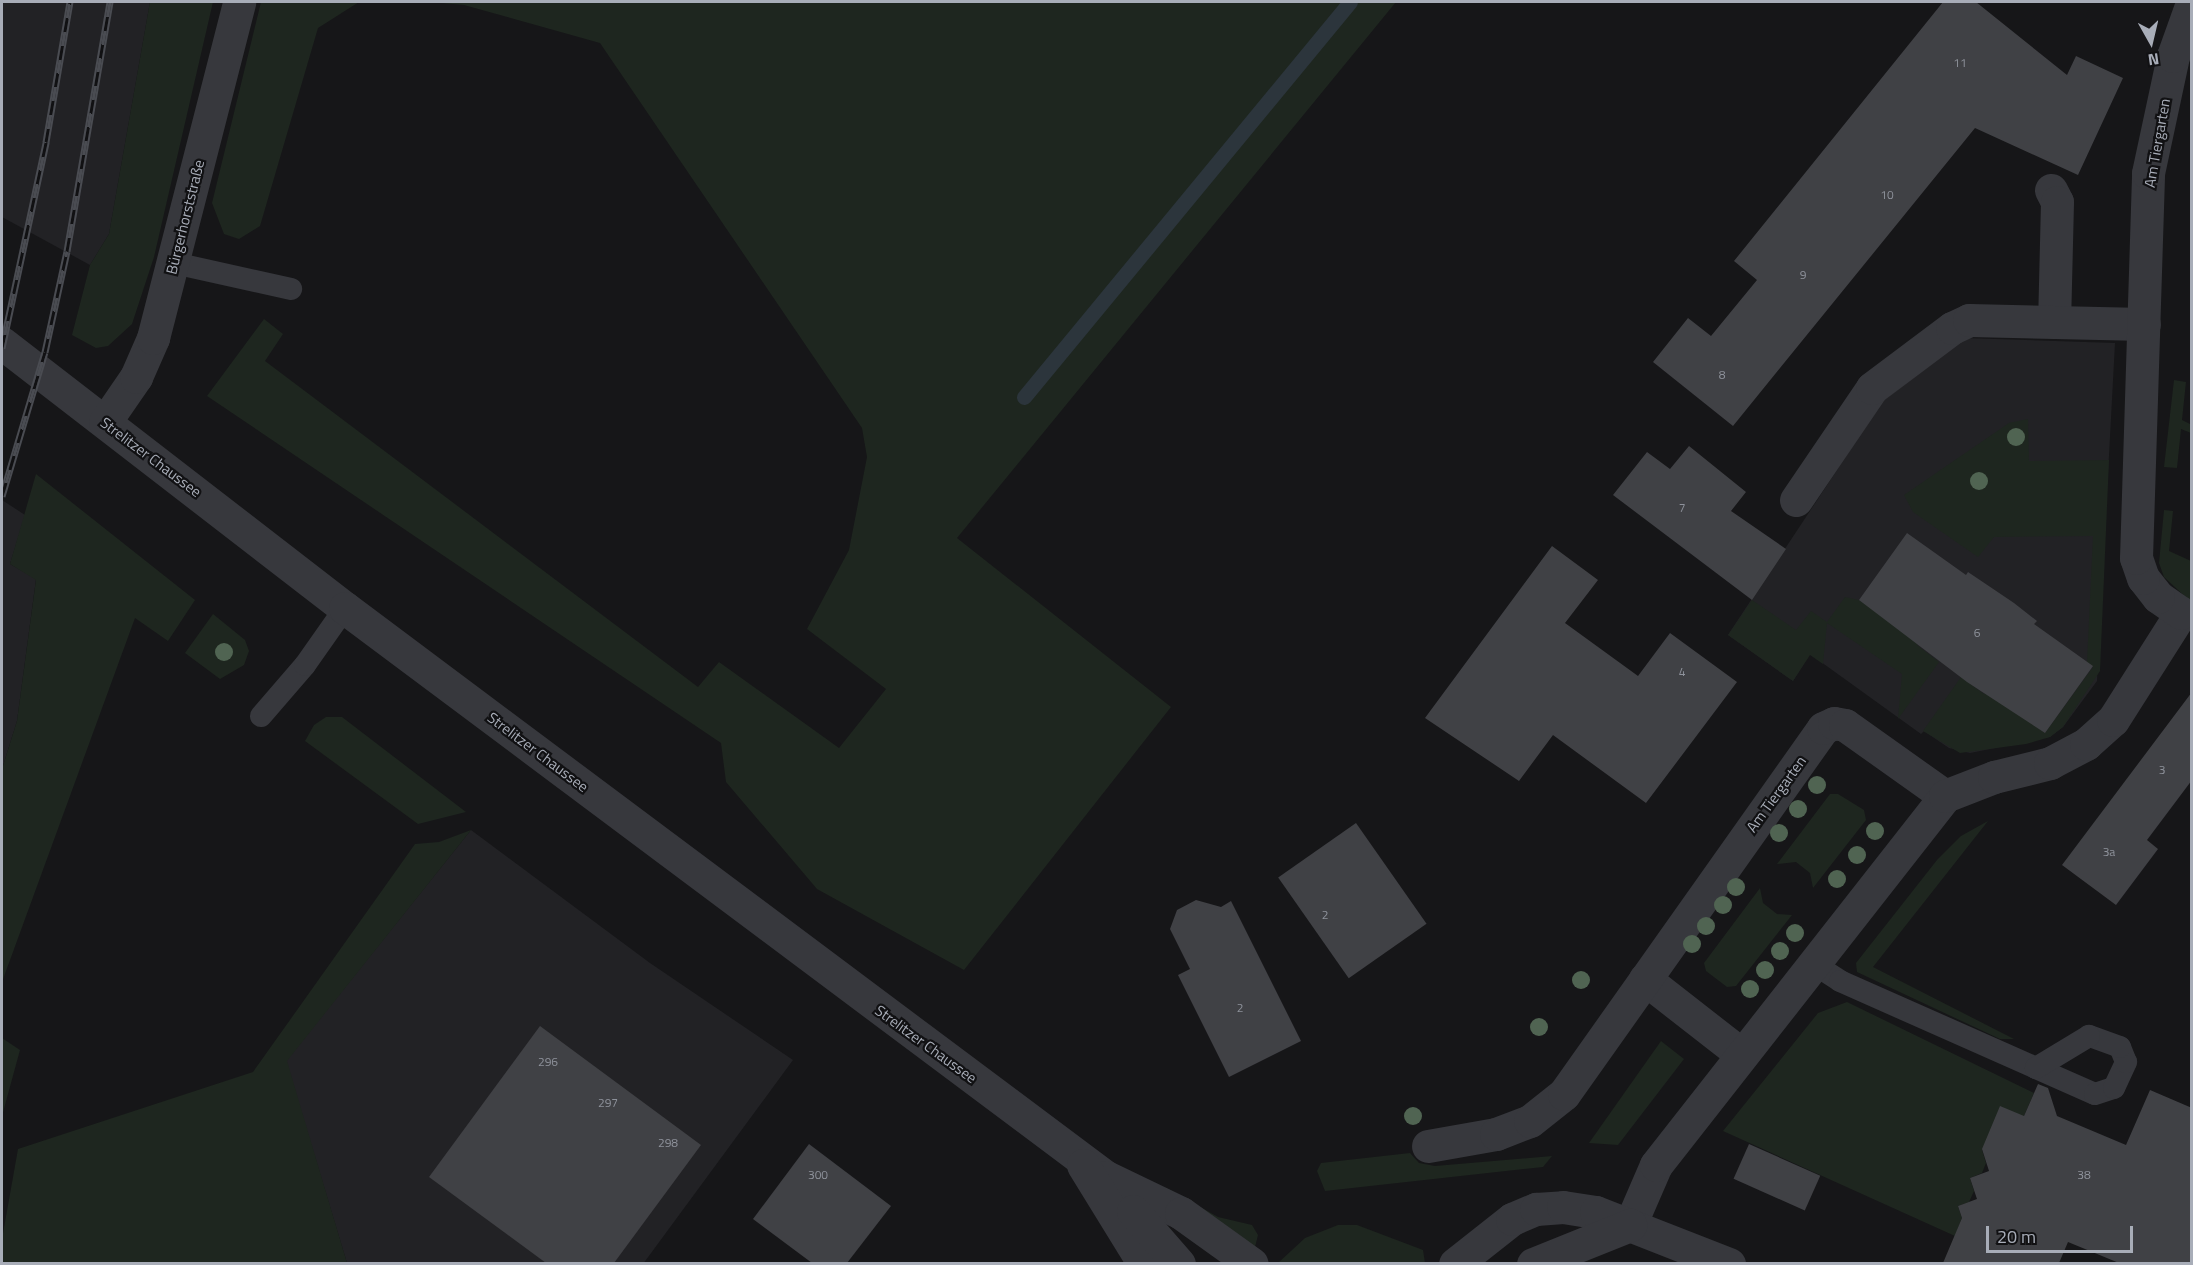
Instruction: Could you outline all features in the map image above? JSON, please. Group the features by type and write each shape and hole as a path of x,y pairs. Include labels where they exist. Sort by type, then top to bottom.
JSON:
{"street":[{"name":"Bürgerhorststraße","path":"105,422 136,377 153,338 238,2"},
{"name":"Am Tiergarten","path":"1428,1146 1496,1134 1530,1121 1564,1094 1823,728 1834,723 1845,725 1945,796 1994,777 2050,763 2086,744 2113,720 2186,615 2158,597 2143,578 2136,558 2148,173 2173,56 2192,3"},
{"path":"2051,190 2057,202 2054,322"},
{"path":"1796,500 1872,388 1952,327 1969,320 2144,324"},
{"name":"Strelitzer Chaussee","path":"2,343 345,608 1106,1177"},
{"path":"1533,1263 1630,1225 1656,1165 1812,962 1945,796"},
{"path":"1645,979 1740,1054"},
{"path":"1078,1155 1144,1263"},
{"path":"1106,1177 1159,1245 1179,1263"},
{"path":"1106,1177 1181,1213 1252,1263"},
{"path":"1455,1263 1495,1230 1536,1209 1563,1207 1596,1212 1729,1263"}],"lane":[{"path":"174,262 291,289"},
{"path":"261,716 305,664 345,608"},
{"path":"1812,962 1840,981 2036,1068"}],"shaded area":[{"path":"2,2 150,2 109,234 90,265 2,217"},
{"path":"150,2 213,2 154,257 132,324 108,346 96,348 72,335 90,265 109,234"},
{"path":"261,2 359,2 318,28 260,226 239,239 224,234 212,203"},
{"path":"430,2 1396,2 957,538 1171,707 964,970 817,889 726,782 721,743 207,396 264,319 283,334 265,361 698,687 719,662 839,748 886,689 807,629 849,550 867,457 862,428 600,43 464,5"},
{"path":"1964,338 2115,343 2097,681 2063,727 2050,737 1970,753 1949,748 1924,731 1921,734 1810,654 1793,681 1728,635 1882,402"},
{"path":"2174,380 2186,382 2182,420 2192,425 2191,433 2181,429 2177,468 2164,467"},
{"path":"2028,419 2029,461 2109,460 2100,671 2063,727 2050,737 2026,744 1960,753 1923,731 1961,677 1984,694 1987,690 2045,733 2093,667 2087,662 2093,536 1994,537 1978,557 1913,512 1904,495 2009,423"},
{"path":"36,474 195,600 168,641 135,618 2,982 2,769 17,721 36,580 10,564"},
{"path":"2,500 25,515 10,564 36,579 17,721 2,769"},
{"path":"2164,510 2173,511 2169,551 2191,561 2191,602 2164,577 2159,563"},
{"path":"1845,597 1859,600 1919,641 1917,645 1939,662 1898,719 1902,674 1827,623 1823,664 1810,655 1793,681 1728,635 1752,600 1796,630 1811,611 1827,622"},
{"path":"213,614 245,640 249,651 244,665 220,679 185,653"},
{"path":"326,717 342,717 466,812 418,824 305,741 314,725"},
{"path":"1830,794 1838,794 1864,810 1866,820 1813,888 1810,873 1796,862 1777,864"},
{"path":"1988,821 1873,967 2014,1039 2000,1039 1857,972 1856,963 1937,860 1961,836"},
{"path":"471,830 650,963 793,1060 643,1264 347,1263 286,1061"},
{"path":"471,830 287,1061 347,1263 2,1263 2,1239 18,1149 253,1072 415,844 439,842"},
{"path":"1760,888 1763,903 1777,914 1792,915 1736,986 1727,987 1706,971 1704,963"},
{"path":"1847,1002 2034,1093 2024,1116 1994,1145 1982,1150 1986,1163 1982,1173 1970,1178 1974,1191 1969,1202 1958,1206 1962,1218 1955,1236 1723,1131 1818,1013"},
{"path":"2,1038 20,1050 2,1116"},
{"path":"1661,1041 1684,1059 1618,1145 1589,1143"},
{"path":"1410,1153 1419,1163 1435,1166 1552,1156 1543,1167 1325,1191 1317,1171 1321,1163"},
{"path":"1163,1186 1218,1217 1252,1225 1258,1235 1255,1247"},
{"path":"1338,1225 1357,1225 1423,1250 1425,1263 1278,1263 1305,1238"}],"building":[{"path":"1943,2 1976,2 2067,75 2076,56 2123,78 2078,175 1975,128 1733,426 1653,362 1688,318 1711,336 1757,280 1734,261"},
{"path":"1689,446 1746,492 1731,511 1786,549 1752,600 1613,495 1647,452 1670,469"},
{"path":"1907,533 1966,575 1968,572 2014,603 2037,621 2034,624 2093,666 2045,733 1967,682 1859,600"},
{"path":"1552,546 1598,580 1565,623 1638,676 1670,633 1737,682 1646,803 1553,735 1519,781 1425,718"},
{"path":"2192,692 2192,780 2147,840 2158,849 2116,905 2062,865"},
{"path":"1356,823 1427,924 1349,978 1278,877"},
{"path":"1196,900 1221,907 1231,901 1301,1041 1229,1077 1178,975 1190,969 1170,929 1177,910"},
{"path":"540,1026 701,1145 614,1263 546,1263 429,1177"},
{"path":"2038,1084 2048,1088 2057,1116 2126,1145 2150,1090 2192,1108 2192,1263 2119,1263 2068,1242 2059,1263 1943,1263 1962,1218 1958,1206 1977,1199 1970,1178 1989,1171 1982,1149 2000,1106 2024,1116"},
{"path":"809,1144 891,1206 847,1263 812,1263 753,1219"},
{"path":"1749,1144 1820,1176 1805,1210 1734,1179"}],"waterway":[{"path":"1024,397 1350,2"}],"railway":[{"path":"2,348 46,142 70,2"},
{"path":"2,496 45,352 67,251 110,2"}]}
